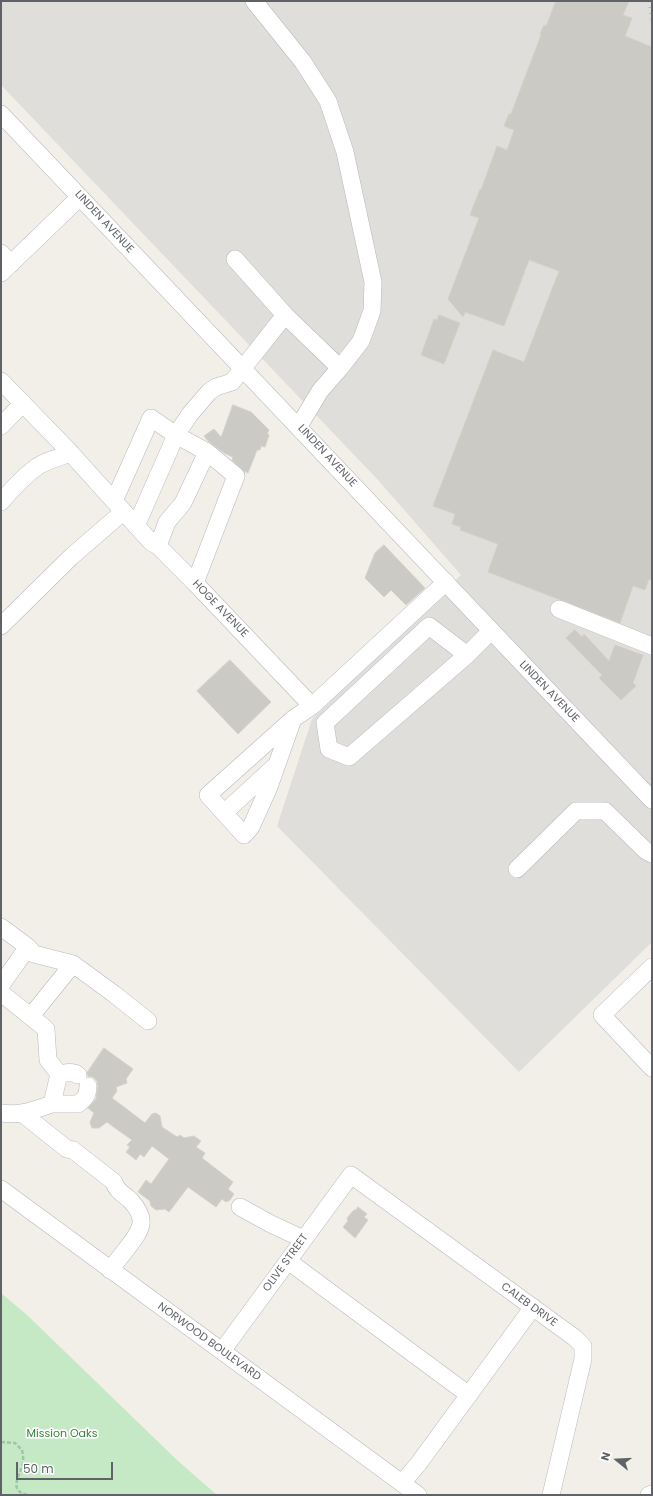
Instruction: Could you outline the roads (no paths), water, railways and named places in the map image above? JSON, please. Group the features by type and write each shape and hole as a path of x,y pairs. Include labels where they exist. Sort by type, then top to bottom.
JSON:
{"street":[{"path":"254,1 303,62 328,101 344,152 372,282 372,310 361,341 320,391 299,426"},
{"name":"LINDEN AVENUE","path":"3,119 80,197 299,426 652,800"},
{"path":"4,263 80,197"},
{"path":"234,259 285,315 340,368"},
{"path":"136,526 176,435 190,414 209,392 216,387 232,382 285,315"},
{"name":"HOGE AVENUE","path":"1,381 71,453 151,542 158,546 195,583 312,706"},
{"path":"1,426 23,403"},
{"path":"1,626 72,556 118,506 152,418 176,435 207,452 236,476 195,583"},
{"path":"158,546 168,522 183,503 207,452"},
{"path":"1,502 18,482 38,466 54,458 71,453"},
{"path":"293,719 269,787 251,827 244,835 208,795 293,719 312,706 446,582"},
{"path":"559,609 652,646"},
{"path":"467,655 429,626 325,723 329,749 349,757 467,655 492,631"},
{"path":"224,813 276,766"},
{"path":"517,869 576,811 605,811 650,850"},
{"path":"1,927 28,947 34,954 73,964 148,1021"},
{"path":"1,984 28,947"},
{"path":"30,1016 73,964"},
{"path":"652,967 602,1015 652,1068"},
{"path":"1,993 46,1029 48,1060 59,1074"},
{"path":"1,1113 12,1115 24,1114 52,1104 78,1104 88,1093 83,1081 75,1073 68,1072 59,1074"},
{"path":"52,1104 59,1074"},
{"path":"24,1114 67,1149 72,1150 114,1182 116,1188 130,1200 139,1212 141,1226 138,1233 110,1270"},
{"name":"OLIVE STREET","path":"222,1351 351,1175"},
{"name":"CALEB DRIVE","path":"351,1175 533,1307 575,1338 583,1346 583,1359 551,1495"},
{"name":"NORWOOD BOULEVARD","path":"1,1189 418,1495"},
{"path":"240,1207 303,1239"},
{"path":"288,1260 469,1395"},
{"path":"402,1484 420,1463 533,1307"}],"railway":[{"path":"649,1 652,22"}],"park label":[{"name":"Mission Oaks","path":"62,1434"}]}
